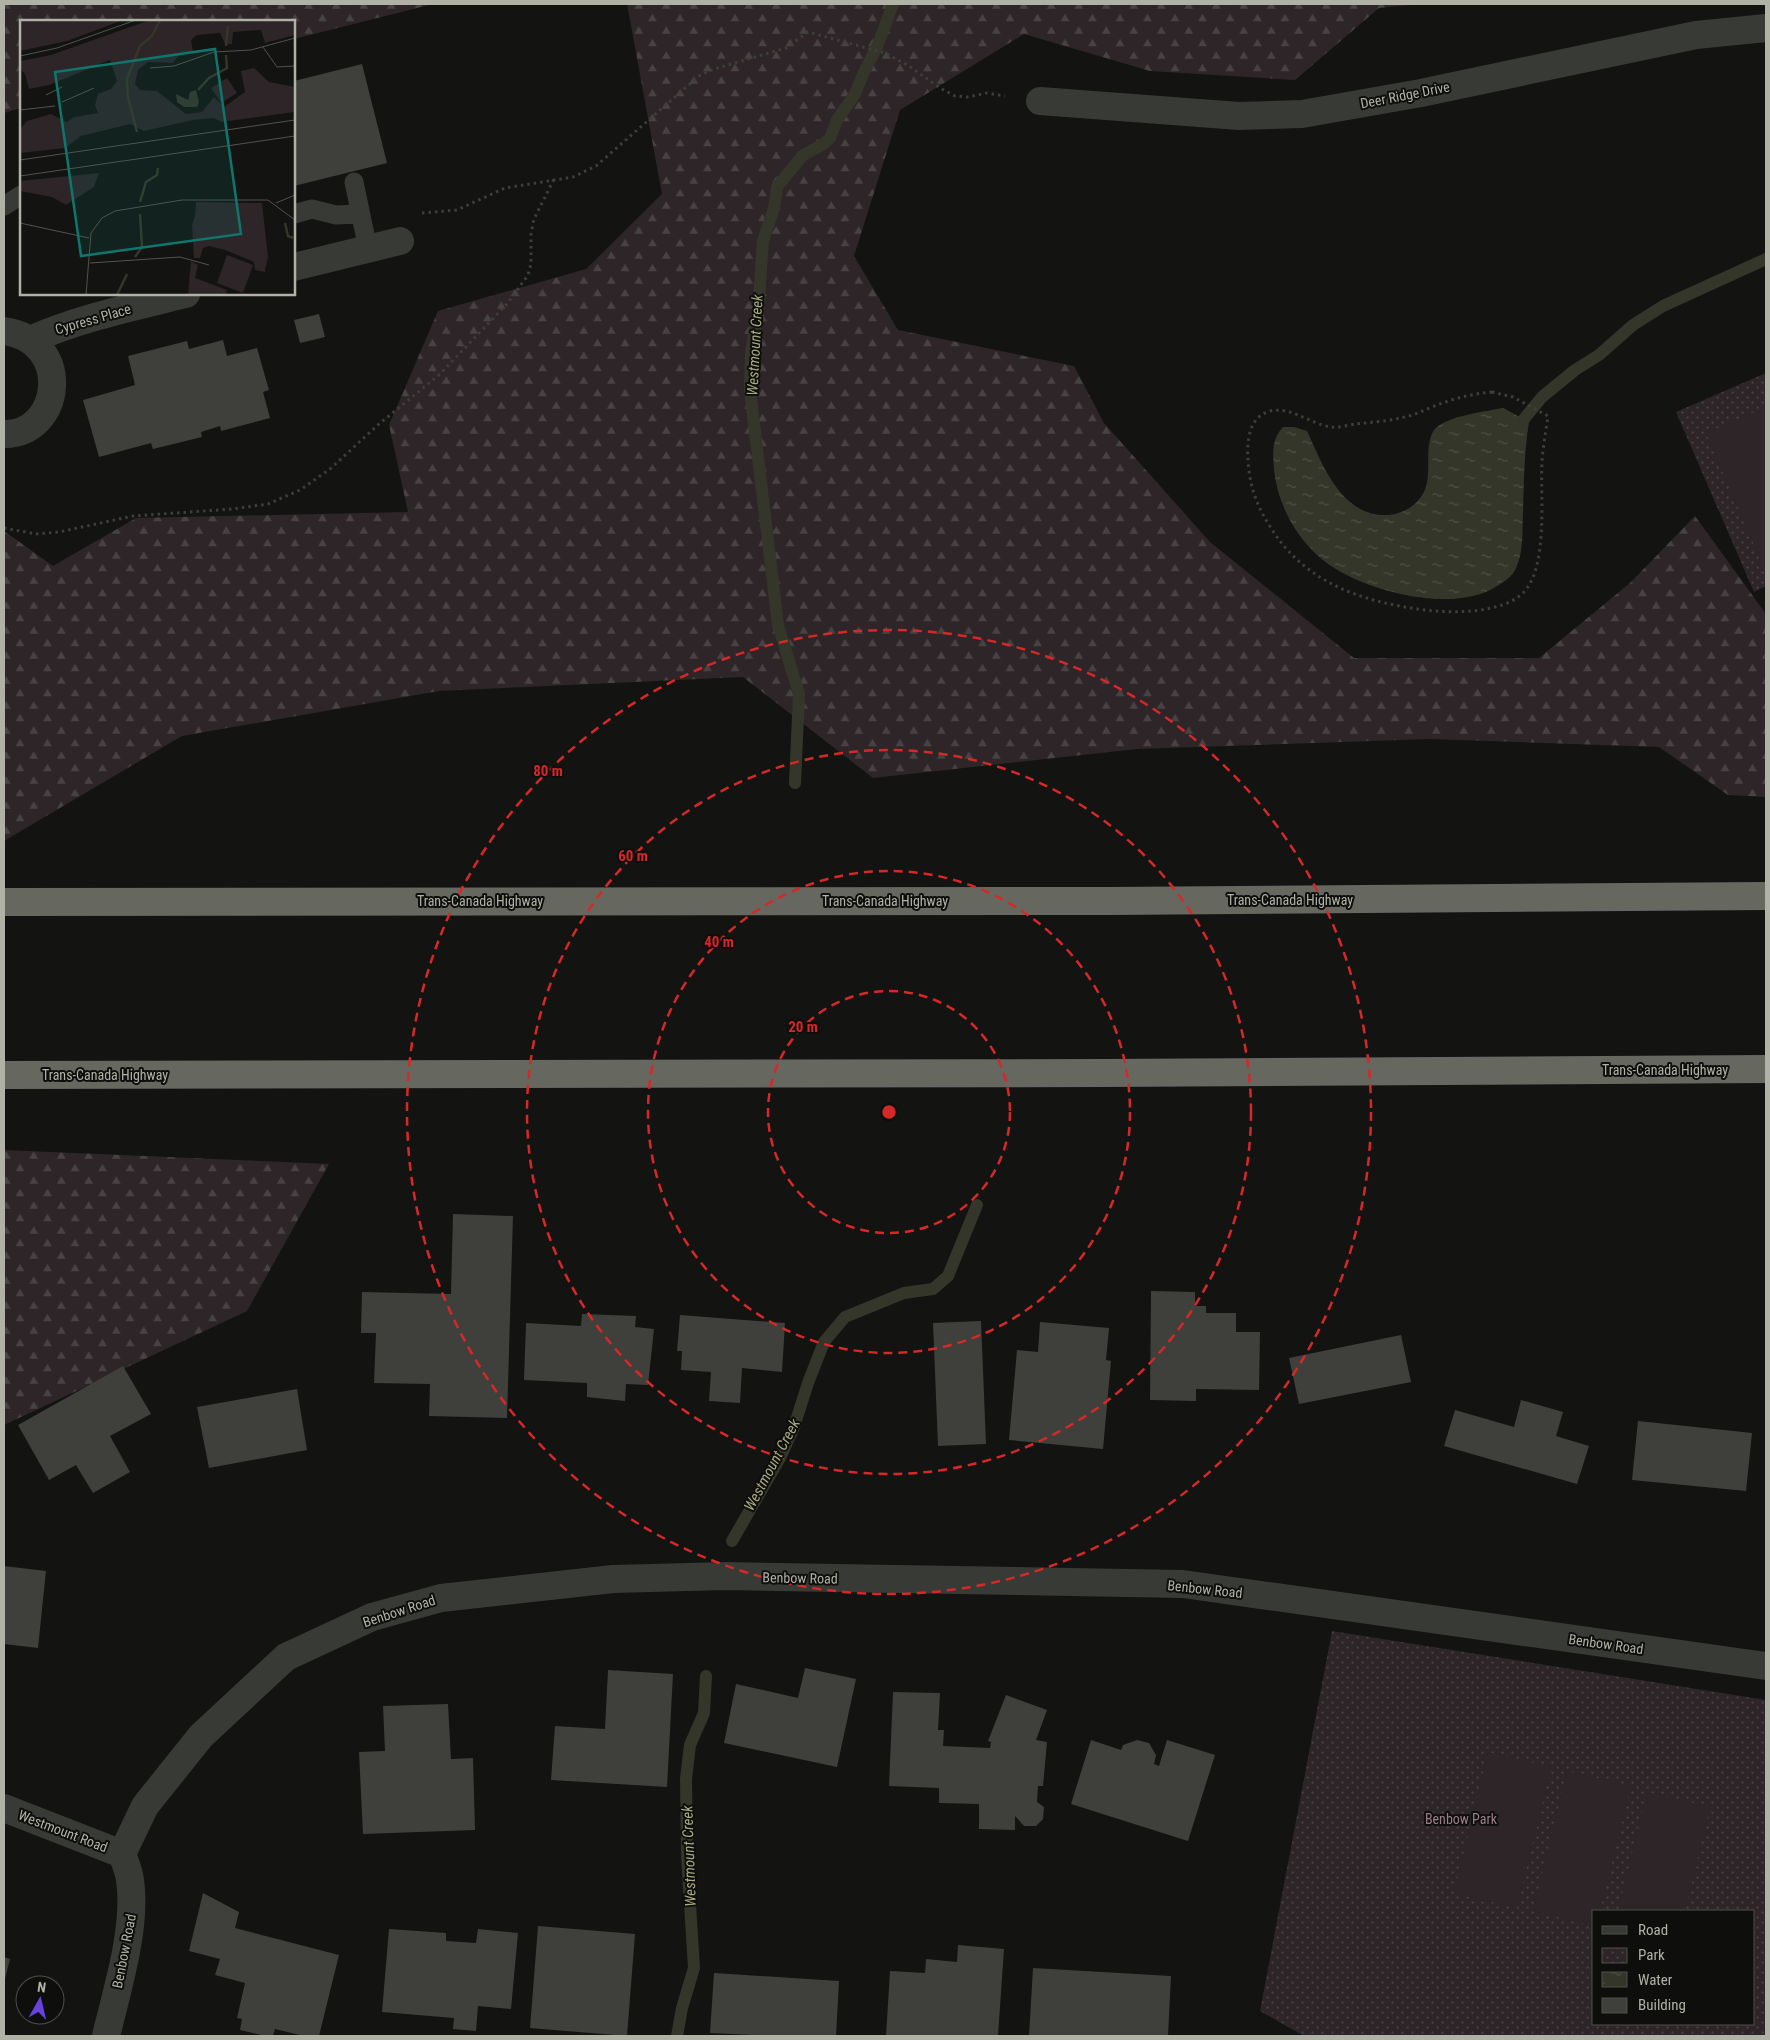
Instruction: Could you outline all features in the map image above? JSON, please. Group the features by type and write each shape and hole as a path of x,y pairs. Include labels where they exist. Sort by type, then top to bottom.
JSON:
{"highway":[{"path":"4,895 73,901"},
{"name":"Trans-Canada Highway","path":"4,902 1120,901 1766,896"},
{"name":"Trans-Canada Highway","path":"4,1075 1094,1073 1766,1069"}],"street":[{"name":"Deer Ridge Drive","path":"1040,101 1239,116 1302,114 1421,93 1696,35 1766,28"},
{"path":"295,267 400,241"},
{"name":"Cypress Place","path":"30,340 62,326 88,318 182,295"},
{"path":"4,331 16,333 30,340 41,350 49,364 53,379 46,409 36,421 23,430 4,434"},
{"name":"Benbow Road","path":"106,2036 128,1940 132,1906 130,1879 122,1854 145,1806 201,1736 286,1657 372,1617 441,1598 613,1579 726,1576 1183,1584 1766,1666"},
{"name":"Westmount Road","path":"4,1808 122,1854"}],"lane":[{"path":"354,182 368,249"},
{"path":"4,206 20,196"},
{"path":"295,214 312,209 336,215 360,214"}],"path":[{"path":"400,241 406,215 457,210 505,188 573,177 596,166 699,76 714,69 786,48 808,32 885,53 910,66 940,88 955,96 967,97 987,93 1040,101"},
{"path":"4,528 36,534 58,532 133,516 232,509 268,504 300,490 330,469 379,424 440,375 507,304 528,275 531,264 531,234 534,218 554,179"},
{"path":"1492,392 1513,397 1542,412 1548,416 1542,461 1540,550 1535,572 1522,594 1510,601 1487,609 1454,613 1399,607 1348,592 1312,574 1282,547 1258,509 1248,471 1247,448 1252,428 1258,417 1268,412 1294,413 1331,427 1410,416 1461,396 1492,392"}],"green space":[{"path":"4,4 433,4 295,39 295,20 20,20 20,108 4,113"},
{"path":"627,4 1419,4 1379,8 1295,80 1150,71 1024,34 900,110 854,256 898,330 1074,366 1104,423 1210,542 1354,658 1539,658 1630,583 1695,516 1766,614 1766,797 1728,795 1659,747 1429,739 1137,749 873,778 743,677 439,691 182,736 4,841 4,531 53,566 136,518 408,512 389,425 438,311 586,269 662,194"},
{"path":"1766,373 1766,586 1754,592 1676,412"},
{"path":"1766,407 1766,562 1762,564 1706,433"},
{"path":"4,1150 329,1164 247,1311 4,1425"},
{"name":"Benbow Park","path":"1332,1631 1766,1700 1766,2036 1304,2036 1260,2011"},
{"path":"1488,1752 1551,1767 1517,1908 1454,1893"},
{"path":"1567,1771 1631,1786 1600,1910 1592,1910 1592,1926 1533,1911"},
{"path":"1647,1792 1710,1807 1685,1910 1618,1910"}],"water":[{"path":"1503,408 1529,422 1525,456 1522,541 1519,561 1512,574 1497,586 1479,594 1457,599 1433,599 1408,596 1360,581 1340,571 1313,551 1297,531 1284,508 1276,483 1273,452 1276,437 1283,427 1294,427 1307,431 1328,474 1347,499 1359,508 1373,514 1389,515 1411,507 1421,497 1427,481 1431,438 1434,430 1439,425 1456,418"}],"building":[{"path":"362,64 387,163 295,186 295,81"},
{"path":"319,314 325,337 300,343 294,320"},
{"path":"223,340 227,356 257,348 269,390 263,392 270,418 221,431 220,426 201,432 202,437 153,449 151,443 99,457 83,400 135,385 128,356 187,341 189,349"},
{"path":"453,1214 513,1216 507,1418 429,1416 430,1384 374,1383 376,1333 361,1333 362,1292 451,1294"},
{"path":"1151,1291 1195,1292 1195,1306 1206,1306 1206,1313 1236,1313 1236,1332 1260,1332 1259,1390 1196,1389 1196,1401 1150,1400"},
{"path":"582,1314 636,1316 635,1327 654,1329 648,1385 626,1384 625,1401 587,1397 587,1383 524,1380 526,1323 581,1326"},
{"path":"680,1315 785,1323 782,1372 742,1368 740,1403 709,1401 711,1372 681,1370 682,1351 677,1351"},
{"path":"981,1321 986,1444 938,1446 933,1323"},
{"path":"1040,1322 1109,1328 1106,1360 1111,1361 1103,1449 1009,1440 1017,1350 1038,1352"},
{"path":"1401,1335 1411,1382 1299,1404 1289,1358"},
{"path":"123,1366 151,1414 110,1436 130,1472 93,1493 76,1465 49,1480 18,1425"},
{"path":"297,1389 307,1450 209,1468 197,1407"},
{"path":"1521,1400 1563,1412 1556,1436 1589,1446 1577,1484 1444,1446 1455,1410 1514,1427"},
{"path":"1638,1421 1752,1433 1746,1491 1632,1480"},
{"path":"4,1566 46,1571 38,1648 4,1644"},
{"path":"805,1668 856,1679 837,1767 724,1743 736,1684 798,1698"},
{"path":"608,1670 673,1674 667,1787 551,1780 555,1726 605,1729"},
{"path":"893,1692 940,1693 938,1730 944,1730 943,1746 990,1748 991,1742 988,1741 1006,1695 1047,1710 1036,1740 1047,1742 1043,1786 1038,1786 1037,1802 1044,1807 1043,1819 1036,1826 1024,1826 1015,1816 1015,1830 979,1829 979,1804 939,1803 939,1788 889,1786"},
{"path":"448,1704 451,1759 473,1758 475,1830 363,1834 359,1752 385,1751 383,1706"},
{"path":"1091,1740 1121,1750 1123,1745 1137,1740 1149,1743 1156,1755 1154,1764 1159,1766 1167,1740 1215,1755 1188,1841 1071,1804"},
{"path":"203,1893 239,1912 235,1928 339,1955 319,2036 304,2036 275,2029 273,2036 265,2036 240,2030 242,2019 237,2018 245,1983 215,1975 220,1959 189,1951"},
{"path":"538,1926 635,1934 627,2036 530,2028"},
{"path":"389,1929 446,1933 446,1941 476,1943 478,1929 518,1933 511,2009 478,2006 476,2031 453,2029 454,2018 382,2012"},
{"path":"958,1945 1004,1949 998,2036 886,2036 890,1971 925,1973 926,1959 957,1962"},
{"path":"4,1957 10,1959 4,1983"},
{"path":"1033,1968 1171,1976 1168,2036 1029,2036"},
{"path":"714,1973 839,1981 836,2036 772,2036 710,2033"}],"waterway":[{"name":"Westmount Creek","path":"795,783 799,694 778,625 750,390 751,352 758,312 763,241 774,208 777,187 803,155 822,145 830,138 837,120 855,94 877,47 893,4"},
{"path":"1524,419 1542,397 1575,370 1599,355 1633,325 1663,306 1766,259"},
{"name":"Westmount Creek","path":"732,1541 780,1458 794,1427 824,1342 845,1317 904,1293 933,1289 948,1276 977,1205"},
{"name":"Westmount Creek","path":"677,2036 682,2008 694,1968 687,1856 686,1779 690,1745 704,1713 706,1676"}]}
